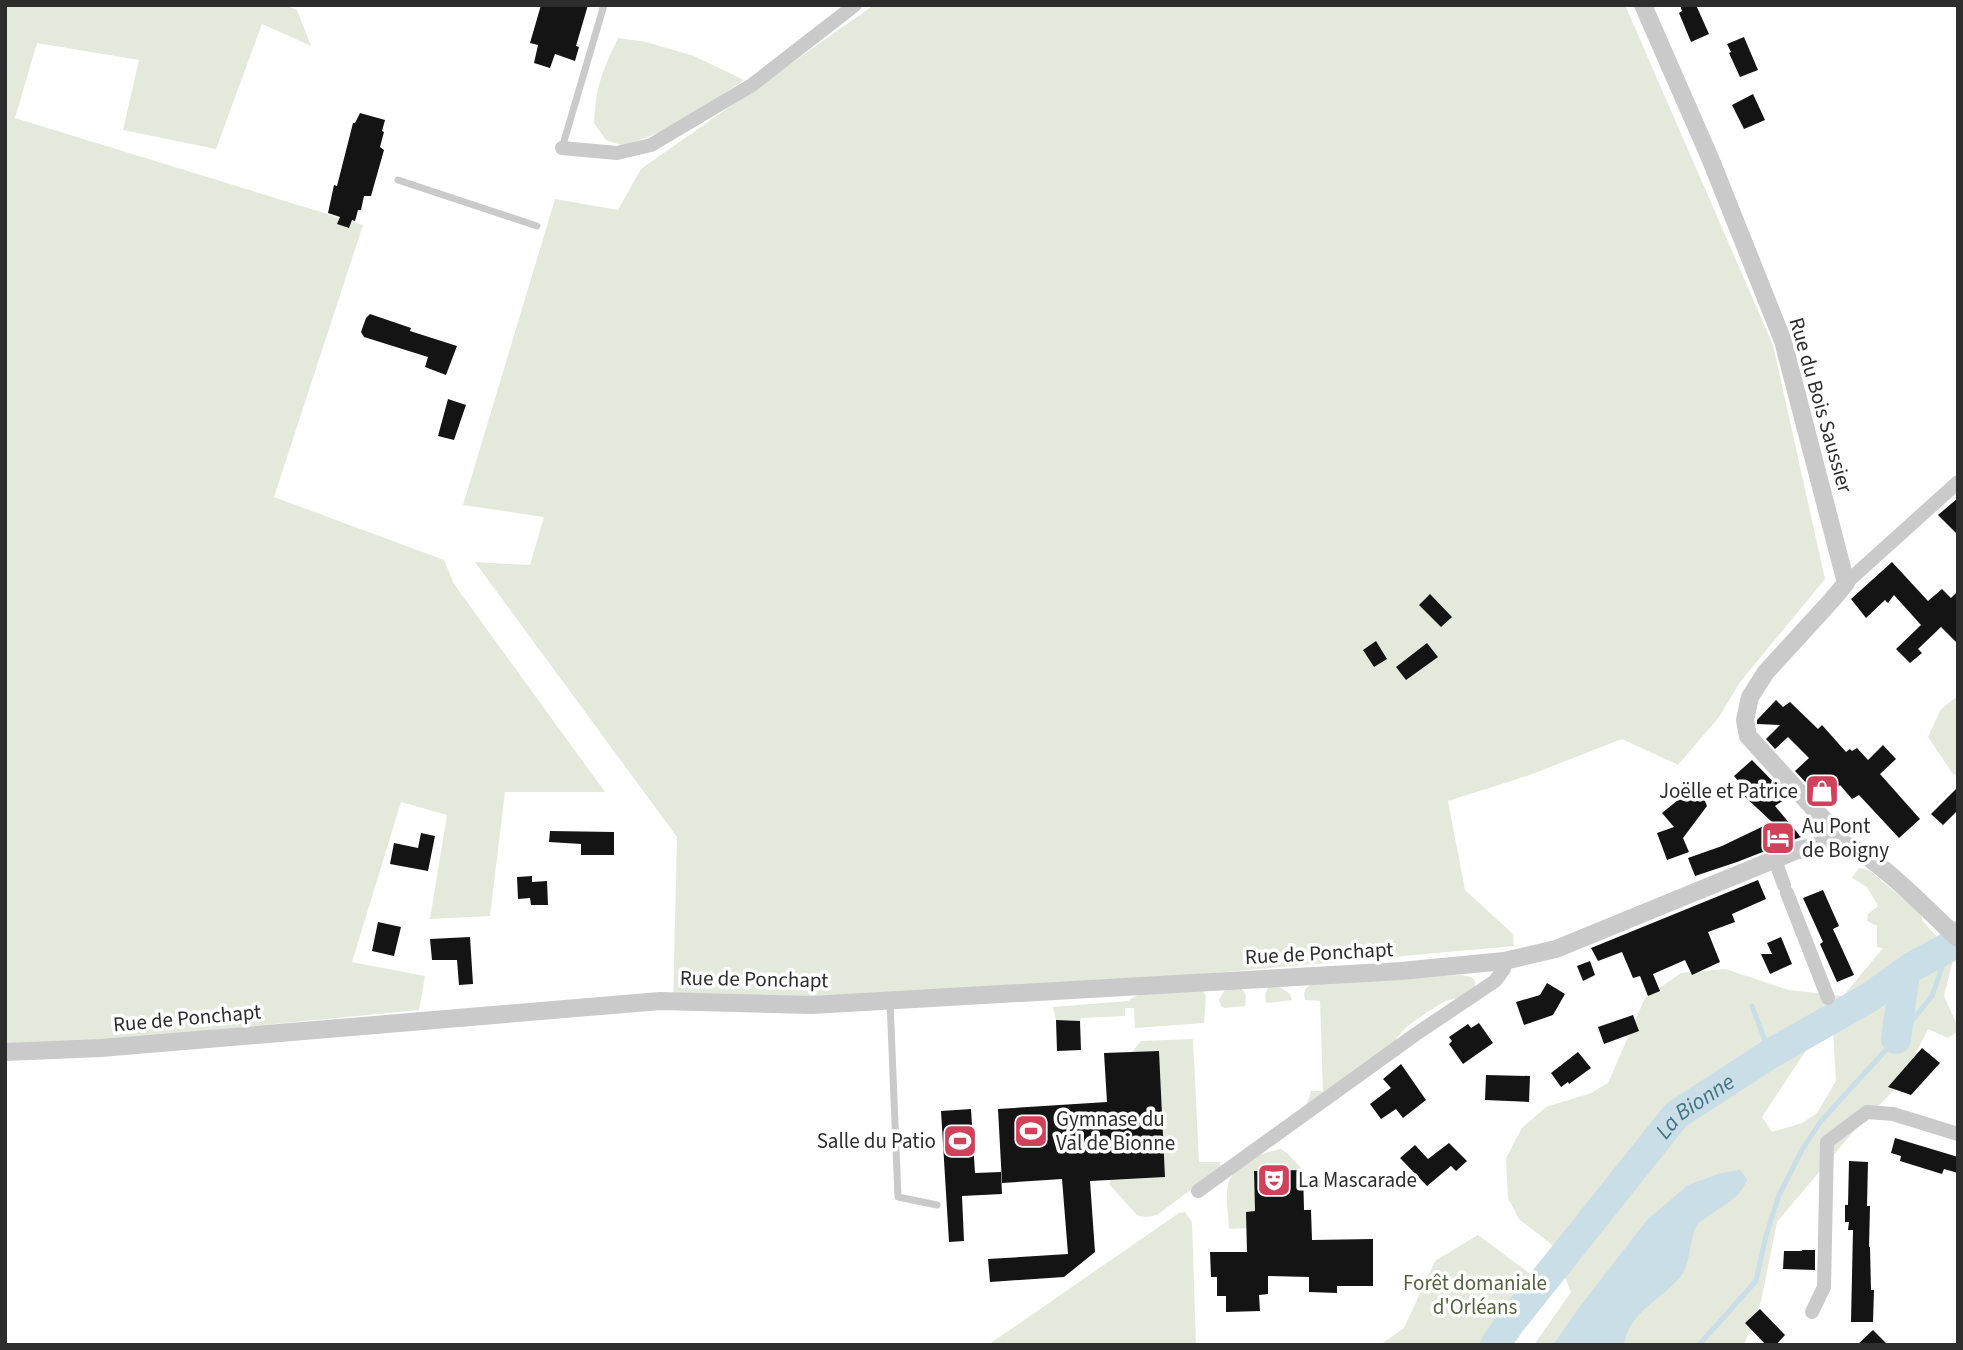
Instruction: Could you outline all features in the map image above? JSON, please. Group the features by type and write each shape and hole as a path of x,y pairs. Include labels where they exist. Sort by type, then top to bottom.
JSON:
{"street":[{"path":"562,148 617,153 651,145 752,85 855,5"},
{"name":"Rue du Bois Saussier","path":"1643,5 1710,158 1783,341 1846,583"},
{"path":"1958,482 1846,583 1766,672 1750,697 1745,720 1748,736 1838,834 1839,843 1856,848 1873,859 1958,938"},
{"name":"Rue de Ponchapt","path":"5,1052 101,1048 660,1001 812,1005 1401,971 1504,961 1556,948 1815,845 1839,843"},
{"path":"1775,860 1828,998"},
{"path":"1198,1191 1416,1034 1495,981 1504,969 1504,961"},
{"path":"1812,1312 1824,1287 1827,1142 1867,1112 1893,1114 1958,1133"}],"lane":[{"path":"562,148 604,5"},
{"path":"398,180 537,226"},
{"path":"890,1000 898,1198 937,1205"}],"green space":[{"path":"5,5 285,5 297,10 311,46 262,24 216,149 123,130 139,60 37,43 15,118 363,225 274,497 444,560 454,584 605,792 505,792 490,916 430,919 447,815 401,802 352,962 425,976 419,1010 99,1041 5,1044"},
{"path":"874,5 1625,5 1773,345 1825,579 1740,682 1719,717 1678,765 1622,739 1527,776 1448,801 1465,890 1513,934 1514,946 1193,975 673,1007 677,837 475,562 530,565 544,517 463,505 555,199 618,210 641,169"},
{"path":"618,38 646,42 694,56 744,80 678,125 624,146 606,140 594,123 596,99"},
{"path":"1958,696 1958,775 1953,774 1928,737 1941,709"},
{"path":"1859,868 1869,870 1922,915 1922,920 1954,956 1944,996 1958,1031 1948,1038 1928,1029 1901,1083 1852,1133 1777,1222 1761,1301 1744,1345 1534,1345 1571,1292 1551,1244 1519,1219 1508,1198 1506,1158 1522,1128 1546,1107 1591,1093 1608,1083 1645,998 1681,973 1725,969 1789,990 1843,996 1883,948 1877,947 1877,926 1867,921 1868,914 1878,906 1867,887 1852,878","holes":["1833,1031 1836,1081 1817,1113 1802,1123 1772,1132 1762,1117 1813,1040"]},
{"path":"1459,975 1475,980 1471,993 1446,1001 1422,1016 1403,1030 1394,1043 1308,1107 1311,1091 1323,1091 1320,1001 1305,1000 1305,990 1309,986 1314,983"},
{"path":"1278,986 1290,994 1292,1000 1266,1002 1268,987"},
{"path":"1239,987 1245,995 1245,1006 1221,1006 1219,1000 1226,988"},
{"path":"1202,990 1206,996 1204,1023 1135,1028 1134,1008 1125,1008 1125,1016 1081,1018 1080,1021 1056,1020 1053,1007 1128,1001 1153,991"},
{"path":"1193,1039 1199,1162 1220,1162 1220,1168 1157,1215 1140,1216 1109,1184 1111,1180 1165,1177 1159,1051 1132,1052 1141,1041"},
{"path":"1281,1149 1303,1170 1254,1172 1255,1211 1246,1212 1247,1228 1229,1229 1228,1185 1235,1171 1249,1161"},
{"path":"1185,1212 1192,1222 1196,1345 988,1345 1179,1213"},
{"name":"Forêt domaniale d'Orléans","path":"1478,1235 1553,1291 1501,1345 1380,1345 1404,1328 1435,1261"}],"water":[{"path":"1740,1170 1747,1179 1741,1191 1697,1225 1687,1264 1681,1276 1632,1323 1624,1345 1553,1345 1647,1220 1688,1185 1721,1173"}],"building":[{"path":"541,5 588,5 576,46 579,47 575,61 555,54 550,68 534,63 538,45 530,43"},
{"path":"1680,5 1696,5 1709,34 1691,42 1679,13 1682,11"},
{"path":"1744,37 1758,70 1740,77 1727,44"},
{"path":"1753,94 1765,120 1744,129 1732,105"},
{"path":"360,113 385,120 380,147 384,150 371,196 364,196 361,210 358,210 355,221 352,220 349,228 337,224 340,217 328,213 353,123"},
{"path":"370,314 411,328 410,331 457,346 446,375 425,367 428,357 364,337 361,332"},
{"path":"448,399 466,405 454,440 438,436"},
{"path":"1958,498 1958,535 1938,515"},
{"path":"1892,562 1928,601 1942,589 1951,598 1958,591 1958,644 1941,627 1918,649 1922,653 1910,663 1896,649 1921,625 1894,595 1888,603 1885,600 1866,618 1851,599"},
{"path":"1430,594 1452,617 1441,627 1419,605"},
{"path":"1376,641 1387,659 1374,667 1363,650"},
{"path":"1427,643 1438,657 1406,680 1396,667"},
{"path":"1776,700 1783,707 1790,702 1818,729 1822,725 1846,752 1857,748 1868,760 1883,745 1896,759 1880,774 1920,819 1899,838 1859,795 1852,799 1840,785 1823,801 1795,771 1809,758 1788,737 1775,749 1766,739 1780,725 1757,724 1757,720"},
{"path":"1752,760 1788,797 1775,806 1801,837 1695,876 1688,858 1722,846 1772,822 1743,795 1747,791 1734,776"},
{"path":"1958,787 1958,810 1943,825 1931,814"},
{"path":"1703,796 1707,806 1683,838 1689,852 1667,860 1657,833 1674,827 1662,813 1678,800"},
{"path":"550,831 614,832 614,855 581,855 581,844 549,842"},
{"path":"421,833 435,836 428,871 390,864 394,843 418,848"},
{"path":"532,876 532,882 547,881 548,905 531,905 530,898 518,899 517,877"},
{"path":"1758,880 1766,899 1732,914 1735,922 1708,932 1720,962 1692,975 1685,960 1653,974 1660,991 1648,996 1640,976 1633,978 1622,952 1598,961 1591,948"},
{"path":"1823,890 1839,926 1833,929 1854,975 1837,982 1803,898"},
{"path":"378,922 401,927 394,956 372,951"},
{"path":"470,937 473,984 459,985 457,960 432,960 430,939"},
{"path":"1781,937 1792,964 1770,974 1761,954 1772,954 1767,943"},
{"path":"1590,961 1595,975 1583,981 1577,966"},
{"path":"1547,983 1565,994 1553,1015 1524,1025 1516,1002 1540,995"},
{"path":"1633,1015 1639,1031 1604,1044 1598,1027"},
{"path":"1056,1020 1080,1021 1081,1050 1057,1051"},
{"path":"1479,1023 1493,1043 1463,1064 1449,1044 1452,1041 1449,1037 1468,1024 1471,1028"},
{"path":"1922,1048 1940,1063 1911,1095 1888,1087"},
{"path":"1159,1051 1165,1177 1090,1181 1095,1252 1064,1277 990,1282 988,1259 1068,1254 1062,1179 1002,1183 998,1109 1107,1102 1104,1053"},
{"path":"1578,1052 1591,1068 1561,1087 1551,1073"},
{"path":"1401,1064 1426,1100 1403,1118 1396,1109 1381,1119 1370,1104 1391,1088 1383,1079"},
{"path":"1486,1075 1530,1076 1529,1102 1485,1100"},
{"path":"971,1109 975,1173 1001,1172 1002,1194 962,1196 964,1241 949,1242 941,1111"},
{"path":"1895,1138 1958,1157 1958,1173 1944,1169 1942,1174 1900,1161 1901,1156 1891,1153"},
{"path":"1449,1143 1467,1161 1456,1171 1451,1166 1427,1186 1400,1158 1415,1145 1428,1159"},
{"path":"1849,1161 1868,1162 1867,1206 1870,1206 1873,1322 1851,1322 1853,1230 1848,1230 1849,1222 1845,1222"},
{"path":"1303,1170 1304,1210 1311,1210 1312,1240 1373,1239 1373,1286 1337,1286 1337,1293 1309,1292 1309,1277 1268,1276 1268,1294 1259,1295 1260,1311 1226,1312 1226,1296 1217,1296 1217,1277 1211,1277 1210,1252 1247,1252 1246,1212 1255,1211 1254,1171"},
{"path":"1815,1250 1815,1270 1783,1269 1784,1251"},
{"path":"1760,1309 1785,1335 1776,1345 1766,1345 1745,1323"},
{"path":"1873,1330 1888,1345 1857,1345"}],"waterway":[{"name":"La Bionne","path":"1495,1345 1676,1115 1770,1054 1870,997 1912,967 1949,947 1958,936"},
{"path":"1699,1345 1756,1281 1779,1195 1802,1150 1821,1121 1932,996 1949,947"},
{"path":"1896,1039 1905,974"},
{"path":"1752,1006 1770,1054"}],"place":[{"name":"Joëlle et Patrice","path":"1822,791"},
{"name":"Au Pont de Boigny","path":"1778,838"},
{"name":"Gymnase du Val de Bionne","path":"1031,1131"},
{"name":"Salle du Patio","path":"960,1141"},
{"name":"La Mascarade","path":"1274,1180"}]}
